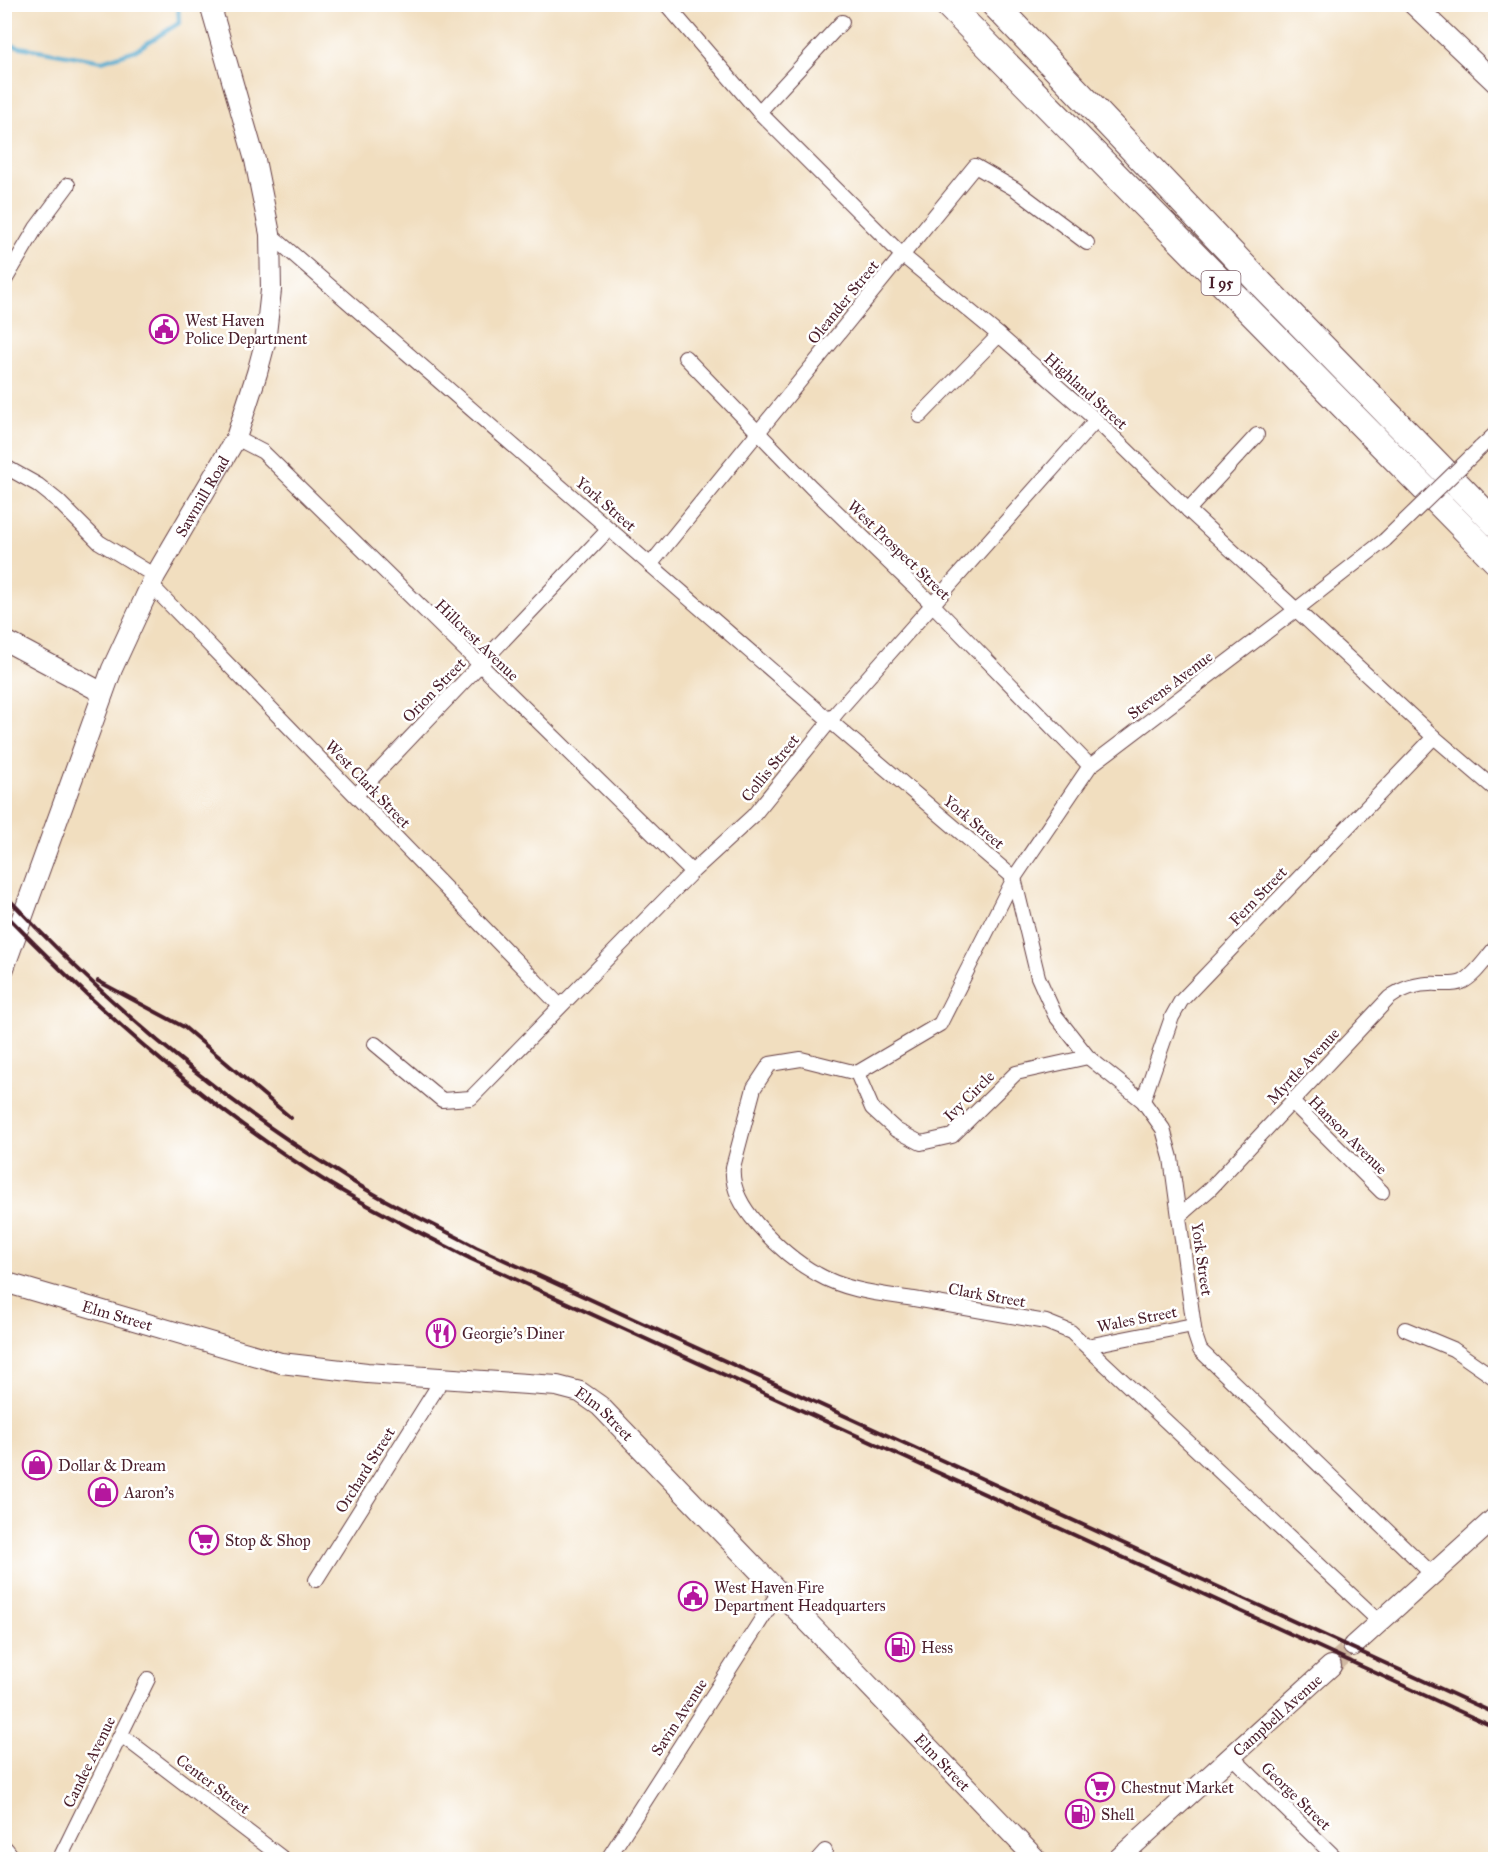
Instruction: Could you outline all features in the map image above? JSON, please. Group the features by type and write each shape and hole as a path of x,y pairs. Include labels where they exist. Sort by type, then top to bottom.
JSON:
{"highway":[{"name":"I 95","path":"947,4 1496,561"},
{"name":"I 95","path":"994,4 1261,284 1496,524"}],"main road":[{"name":"Sawmill Road","path":"4,968 112,669 153,580 236,438 258,373 265,343 271,290 270,234 255,160 210,4"},
{"path":"1413,4 1496,83"},
{"path":"4,639 103,693"},
{"name":"Elm Street","path":"4,1282 281,1363 332,1370 556,1386 580,1392 591,1398 1037,1860"},
{"path":"1353,1646 1496,1517"},
{"name":"Campbell Avenue","path":"1116,1860 1331,1666"},
{"path":"4,1851 11,1860"}],"street":[{"name":"Highland Street","path":"666,4 759,112 902,255 999,335 1096,420 1188,510 1434,737 1496,790"},
{"path":"759,112 842,22"},
{"name":"Oleander Street","path":"650,565 975,166 1015,189 1088,243"},
{"path":"4,282 36,228 68,185"},
{"name":"York Street","path":"270,234 1014,878 1032,958 1045,996 1055,1015 1088,1057 1143,1101 1160,1124 1168,1144 1197,1343 1205,1356 1432,1574"},
{"path":"920,416 999,335"},
{"name":"West Prospect Street","path":"685,357 1090,766"},
{"name":"Collis Street","path":"375,1044 442,1101 471,1098 692,872 753,816 830,721 1096,420"},
{"name":"Stevens Avenue","path":"857,1073 940,1024 1014,878 1090,766 1385,540 1496,433"},
{"path":"1188,510 1257,435"},
{"name":"Hillcrest Avenue","path":"236,438 263,452 692,872"},
{"name":"West Clark Street","path":"4,466 38,485 58,501 99,542 153,580 356,795 561,1006"},
{"name":"Orion Street","path":"356,795 609,528"},
{"name":"Fern Street","path":"1143,1101 1172,1017 1181,1001 1434,737"},
{"name":"Myrtle Avenue","path":"1179,1216 1210,1188 1395,993 1419,984 1453,984 1470,977 1496,948"},
{"name":"Ivy Circle","path":"857,1073 872,1108 896,1130 921,1143 952,1136 1016,1073 1088,1057"},
{"name":"Clark Street","path":"857,1073 801,1059 770,1064 754,1088 732,1177 735,1190 751,1217 764,1233 802,1265 839,1284 872,1292 1046,1322 1071,1332 1380,1622"},
{"name":"Hanson Avenue","path":"1292,1102 1382,1192"},
{"name":"Wales Street","path":"1087,1346 1193,1325"},
{"path":"1405,1329 1453,1349 1496,1378"},
{"name":"Orchard Street","path":"316,1580 443,1378"},
{"name":"Savin Avenue","path":"607,1860 779,1592"},
{"name":"Candee Avenue","path":"59,1860 148,1679"},
{"name":"Center Street","path":"121,1735 285,1860"},
{"name":"George Street","path":"1231,1756 1338,1860"}],"waterway":[{"path":"4,42 20,47 102,61 136,50 179,23 178,4"}],"tunnel":[{"path":"1331,1666 1353,1646"}],"railway":[{"path":"4,894 41,933 120,1008 203,1078 291,1142 387,1201 476,1247 1496,1714"},
{"path":"4,913 79,988 159,1059 242,1125 364,1204 471,1259 1496,1728"},
{"path":"98,981 184,1027 291,1118"}],"place":[{"name":"West Haven Police Department","path":"164,329"},
{"name":"Georgie’s Diner","path":"441,1333"},
{"name":"Dollar & Dream","path":"37,1465"},
{"name":"Aaron’s","path":"103,1492"},
{"name":"Stop & Shop","path":"204,1540"},
{"name":"West Haven Fire Department Headquarters","path":"693,1596"},
{"name":"Hess","path":"900,1647"},
{"name":"Chestnut Market","path":"1100,1787"},
{"name":"Shell","path":"1080,1814"}]}
